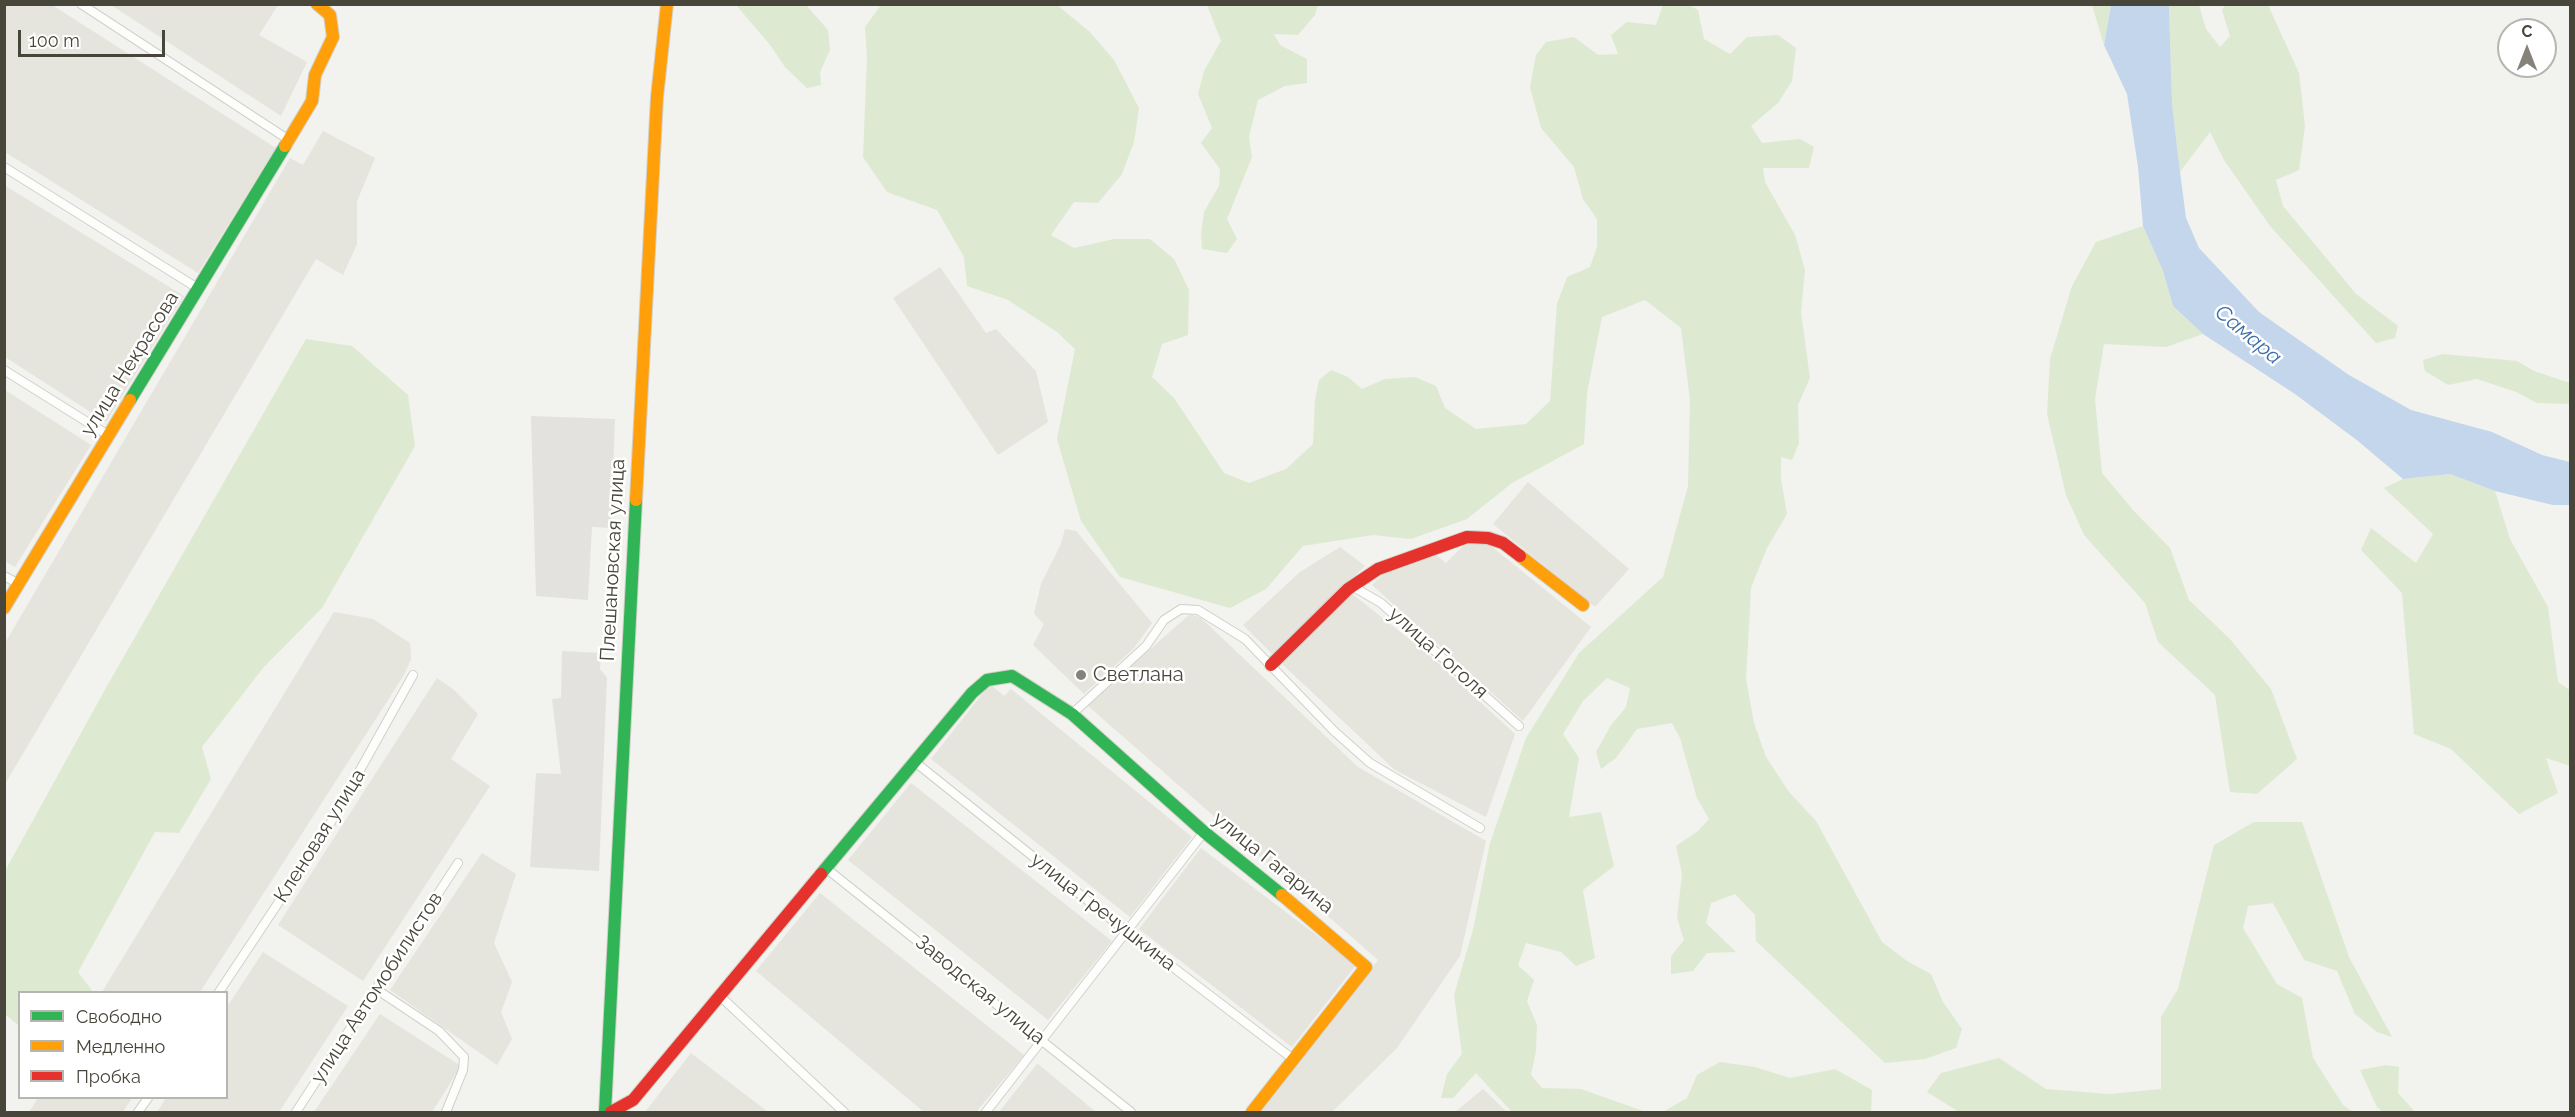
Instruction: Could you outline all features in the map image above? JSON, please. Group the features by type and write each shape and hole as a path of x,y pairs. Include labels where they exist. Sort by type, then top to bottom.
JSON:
{"street":[{"path":"81,4 289,140"},
{"name":"улица Некрасова","path":"4,608 312,101 315,75 333,37 330,15 317,4"},
{"name":"Плешановская улица","path":"605,1113 656,120 668,6"},
{"path":"4,167 199,289"},
{"path":"4,370 108,435"},
{"path":"1271,665 1352,586 1378,569 1425,550 1467,537 1488,538 1503,543 1583,605"},
{"path":"4,576 19,584"},
{"name":"улица Гоголя","path":"1352,586 1381,603 1519,726"},
{"path":"1072,714 1146,646 1164,620 1181,609 1198,610 1245,639 1334,731 1370,763 1480,828"},
{"name":"Кленовая улица","path":"220,991 326,831 413,675"},
{"name":"улица Гагарина","path":"915,762 972,693 987,680 1011,676 1072,714 1204,832 1341,943 1366,967 1252,1113"},
{"path":"611,1113 633,1100 915,762"},
{"name":"улица Гречушкина","path":"915,762 1127,932 1293,1059"},
{"path":"986,1113 1204,832"},
{"name":"улица Автомобилистов","path":"296,1113 458,863"},
{"name":"Заводская улица","path":"827,869 1131,1113"},
{"path":"376,989 440,1031 464,1057 463,1070 446,1113"},
{"path":"721,997 844,1113"},
{"path":"138,1113 147,1099"}],"shaded area":[{"path":"4,5 52,5 276,148 198,273 5,152"},
{"path":"111,5 278,5 259,35 307,62 281,116"},
{"path":"323,131 375,158 357,201 357,244 343,275 316,259 5,784 5,643 290,158 303,165"},
{"path":"4,185 184,296 106,422 5,357"},
{"path":"940,267 986,333 996,329 1036,371 1048,422 998,455 893,298"},
{"path":"5,390 91,445 15,567 5,561"},
{"path":"531,416 615,419 611,528 592,527 588,600 536,596"},
{"path":"1528,482 1629,569 1595,607 1493,524"},
{"path":"1065,529 1076,531 1152,623 1134,648 1084,694 1033,645 1044,624 1034,614 1041,584 1061,544"},
{"path":"1486,542 1591,627 1523,721 1372,585 1383,574 1435,554 1446,563 1465,544"},
{"path":"1340,547 1365,566 1273,655 1243,625 1300,572"},
{"path":"1351,593 1428,654 1515,734 1486,817 1395,770 1280,662"},
{"path":"334,612 373,619 410,643 411,659 404,675 201,991 103,991"},
{"path":"1190,614 1201,618 1358,767 1486,841 1460,956 1397,1048 1332,1112 1261,1112 1378,960 1087,705"},
{"path":"562,651 601,653 600,669 607,678 599,871 530,867 536,773 561,774 552,699 561,698"},
{"path":"437,678 454,690 478,714 451,759 490,786 363,981 278,925"},
{"path":"990,684 1004,696 1011,689 1192,837 1130,917 931,759"},
{"path":"911,783 1112,941 1048,1020 848,860"},
{"path":"1201,848 1356,965 1292,1047 1139,929"},
{"path":"482,853 516,874 494,943 512,982 501,1012 512,1039 497,1065 390,990"},
{"path":"820,893 1024,1055 976,1112 924,1112 756,971"},
{"path":"263,952 348,1006 279,1112 157,1112 165,1099 228,1099 228,1005"},
{"path":"380,1014 461,1066 432,1112 314,1112"},
{"path":"691,1053 768,1112 645,1112"},
{"path":"1038,1064 1096,1112 999,1112"},
{"path":"1483,1089 1507,1112 1455,1112"},
{"path":"37,1099 131,1099 123,1112 29,1112"}],"green space":[{"path":"1687,4 1698,10 1704,39 1730,54 1747,37 1778,35 1796,48 1792,81 1778,103 1751,126 1762,143 1800,139 1814,147 1809,168 1763,168 1765,182 1795,235 1805,270 1801,312 1810,378 1798,405 1799,443 1792,460 1781,457 1781,479 1787,514 1767,548 1751,588 1746,679 1754,723 1766,757 1789,792 1816,821 1882,942 1907,961 1931,974 1943,1002 1962,1029 1956,1048 1925,1059 1885,1063 1756,941 1755,915 1735,894 1711,903 1706,923 1736,952 1707,953 1693,971 1671,974 1671,956 1684,940 1677,918 1682,874 1676,846 1698,831 1709,819 1697,798 1680,738 1672,723 1637,729 1616,758 1601,769 1596,752 1611,725 1626,707 1630,688 1607,678 1583,701 1563,734 1579,758 1569,817 1601,812 1614,866 1583,890 1595,958 1576,966 1561,952 1526,943 1518,965 1534,980 1527,1001 1537,1025 1536,1051 1531,1075 1542,1088 1581,1089 1646,1112 1512,1112 1476,1073 1453,1098 1441,1098 1447,1074 1462,1054 1454,995 1473,930 1490,843 1526,738 1579,653 1663,577 1688,486 1690,400 1681,328 1645,300 1602,317 1587,393 1584,444 1512,483 1467,519 1411,539 1373,535 1303,546 1266,589 1230,608 1120,577 1081,521 1057,439 1075,349 1057,332 1008,300 967,286 964,257 937,210 887,192 863,157 867,57 865,27 881,5 1057,5 1090,32 1114,60 1139,108 1134,142 1122,174 1098,203 1074,202 1051,235 1074,248 1114,239 1150,239 1174,259 1189,290 1188,335 1162,344 1152,377 1174,398 1224,473 1249,483 1286,469 1313,444 1315,400 1319,380 1331,370 1348,377 1362,389 1385,379 1415,377 1436,386 1445,408 1476,429 1526,424 1550,401 1557,304 1567,277 1590,267 1597,247 1597,219 1583,199 1574,167 1541,128 1530,87 1536,55 1546,42 1574,37 1598,55 1618,54 1611,35 1627,22 1656,25 1663,5"},
{"path":"736,5 806,5 828,30 830,50 820,72 821,85 807,88 785,67 771,46"},
{"path":"1207,5 1318,5 1315,15 1298,35 1274,34 1280,45 1307,59 1307,83 1285,86 1258,100 1249,137 1252,157 1227,219 1237,239 1227,253 1202,249 1201,234 1204,212 1219,186 1220,169 1201,143 1212,128 1198,94 1204,71 1221,41"},
{"path":"2092,5 2111,5 2104,45"},
{"path":"2169,5 2199,5 2206,29 2220,47 2230,36 2222,10 2225,5 2268,5 2299,73 2305,126 2299,170 2276,180 2283,206 2356,294 2398,326 2395,338 2376,343 2270,226 2224,160 2210,132 2180,172 2172,104"},
{"path":"2143,226 2163,271 2173,306 2203,334 2166,347 2104,344 2095,399 2102,473 2133,510 2170,548 2189,600 2230,639 2271,689 2297,759 2257,794 2230,792 2215,695 2158,642 2145,603 2084,535 2066,495 2047,414 2050,359 2072,286 2096,242"},
{"path":"306,339 352,346 408,395 415,446 322,608 263,668 202,747 211,779 179,833 155,832 78,972 92,991 18,991 18,1025 5,1014 5,871 107,686"},
{"path":"2443,354 2517,361 2534,371 2570,383 2570,404 2537,403 2516,392 2477,379 2448,385 2425,371 2423,360"},
{"path":"2450,474 2495,491 2510,539 2548,607 2558,682 2570,690 2570,766 2546,758 2558,793 2519,814 2451,749 2414,734 2402,593 2361,550 2371,528 2416,563 2433,534 2384,488 2403,479"},
{"path":"2254,822 2302,822 2349,957 2392,1037 2377,1032 2355,1014 2337,971 2304,960 2273,903 2248,906 2243,928 2277,984 2302,998 2313,1058 2343,1105 2353,1112 1959,1112 1927,1092 1941,1073 1999,1058 2046,1089 2109,1094 2161,1089 2161,1017 2178,989 2214,845"},
{"path":"1720,1062 1755,1067 1790,1078 1835,1069 1872,1090 1871,1112 1663,1112 1687,1098 1697,1075"},
{"path":"2386,1065 2399,1067 2398,1093 2415,1112 2383,1112 2377,1107 2360,1070"}],"water":[{"name":"Самара","path":"2111,5 2169,5 2172,104 2180,172 2186,218 2199,248 2259,312 2349,375 2411,410 2492,432 2542,455 2570,462 2570,505 2553,505 2495,491 2450,474 2403,479 2358,441 2295,394 2203,334 2173,306 2163,271 2143,226 2138,167 2127,94 2104,45"}],"traffic: fast":[{"path":"130,400 285,146"},
{"path":"605,1112 636,500"},
{"path":"821,874 972,693 987,680 1012,676 1072,714 1204,832 1282,895"}],"traffic: slow":[{"path":"285,146 312,101 315,75 333,37 330,15 317,4"},
{"path":"636,500 657,97 667,4"},
{"path":"4,608 130,400"},
{"path":"1520,556 1583,605"},
{"path":"1252,1112 1366,967 1282,895"}],"traffic: jam":[{"path":"1271,665 1348,589 1378,569 1467,537 1488,538 1503,543 1520,556"},
{"path":"611,1112 633,1100 821,874"}],"place":[{"name":"Светлана","path":"1081,675"}]}
